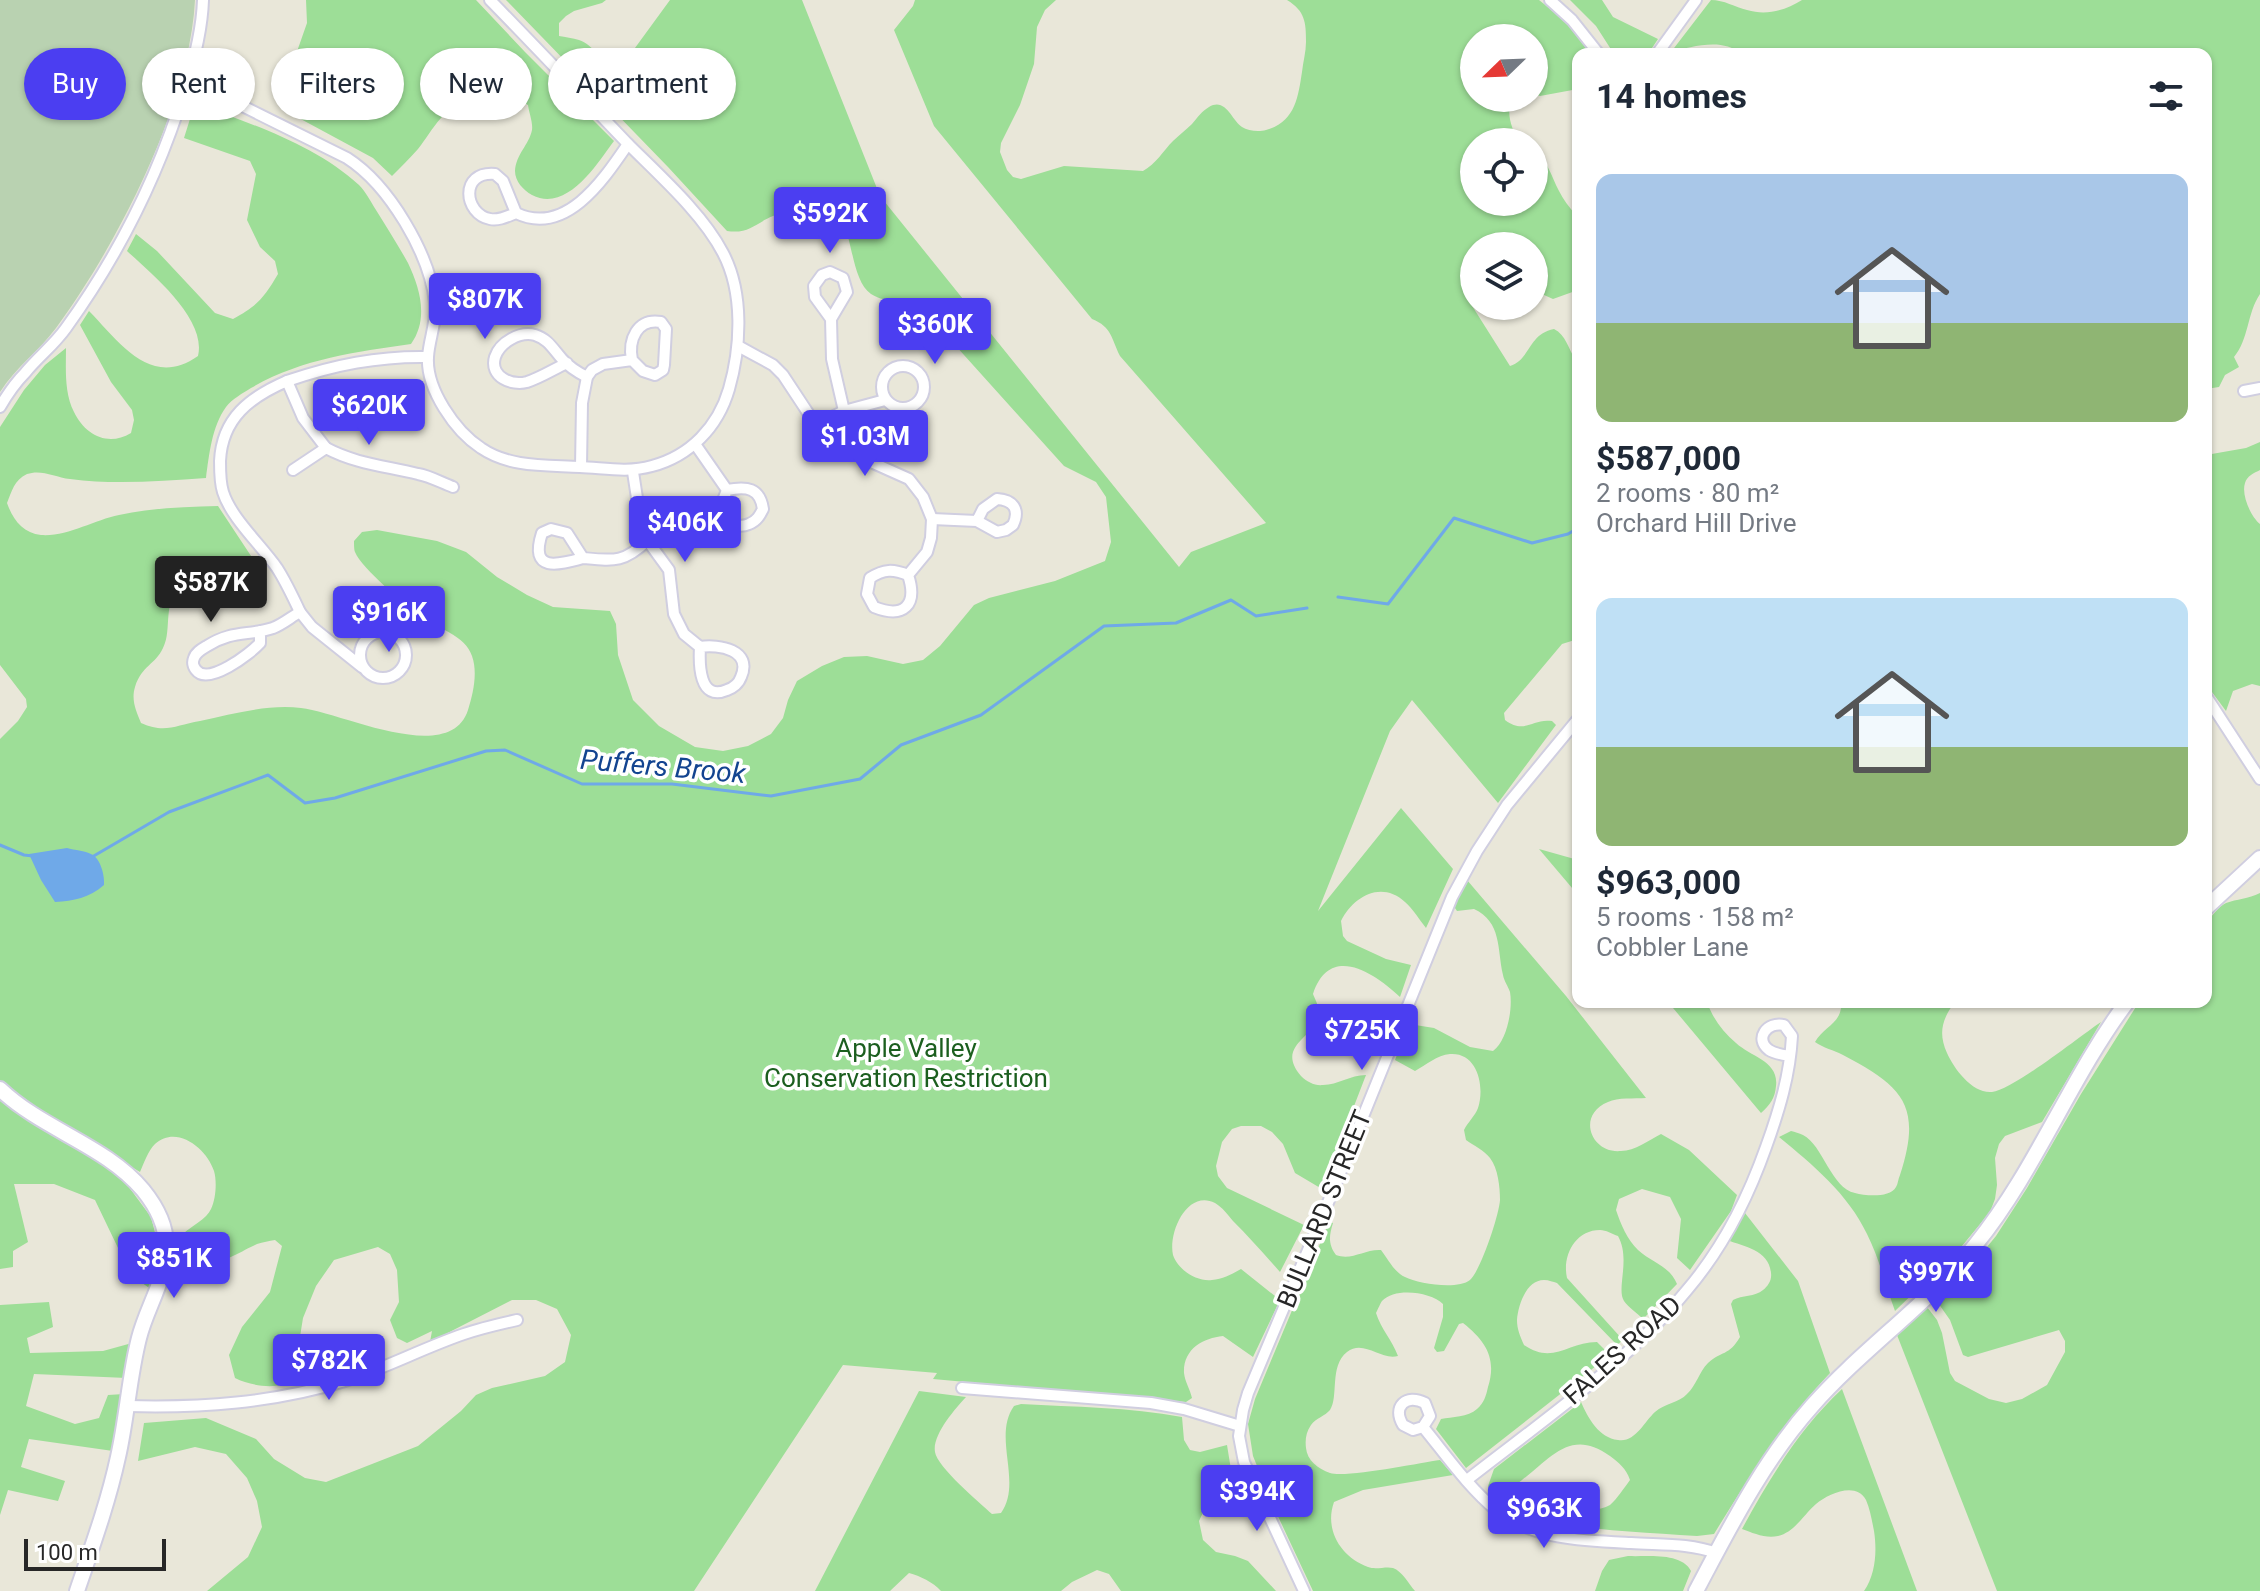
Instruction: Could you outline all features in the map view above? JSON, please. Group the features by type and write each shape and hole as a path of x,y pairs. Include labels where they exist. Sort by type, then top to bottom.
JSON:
{"main road":[{"path":"2212,902 2260,858"},
{"path":"1696,1591 1759,1477 1812,1406 1861,1355 1960,1264 1985,1233 2123,1008"},
{"path":"0,1089 30,1112 125,1172 152,1202 163,1224 166,1245 164,1269 139,1336 114,1471 77,1591"}],"street":[{"path":"196,48 203,0"},
{"path":"255,112 347,158 377,182 397,212 428,270 435,307 428,357 430,372 445,409 459,430 480,448 515,462 633,472 657,465 695,444 712,426 725,402 738,346 734,283 723,253 675,192 490,0"},
{"path":"1550,0 1572,20 1594,48"},
{"path":"1661,48 1696,0"},
{"path":"0,407 20,378 54,344 124,235 165,150 175,120"},
{"path":"516,213 506,186 499,177 490,173 473,180 469,188 470,200 486,218 496,220 516,213 528,218 545,218 574,208 584,200 628,144"},
{"path":"831,319 832,359 844,411"},
{"path":"652,321 661,322 666,329 663,370 655,375 636,366 632,360 630,356 635,332 652,321"},
{"path":"567,363 533,380 516,383 502,378 494,362 497,353 506,344 525,333 545,339 567,363 587,377"},
{"path":"738,346 773,365 783,375 816,425 871,462 909,479 923,497 932,519 931,538 927,552 908,575"},
{"path":"362,667 361,646 370,635 391,633 402,642 405,662 402,669 392,677 379,679 372,676 318,631 300,612 278,569 227,501 220,473 222,447 235,416 254,397 287,381 357,361 428,357"},
{"path":"581,467 582,403 587,377 603,364 632,360"},
{"path":"816,425 844,411 885,400 896,407 910,409 922,398 926,385 919,372 909,366 894,368 885,377 881,390 885,400"},
{"path":"287,381 303,418 326,448 354,461 420,474 453,487"},
{"path":"2244,391 2260,388"},
{"path":"695,444 727,490"},
{"path":"293,470 326,448"},
{"path":"633,472 639,516 648,540 669,570 672,607 679,627 700,647 715,645 731,649 739,656 742,676 734,687 716,692 702,682 700,647"},
{"path":"746,487 755,491 762,499 763,509 757,520 738,526 731,522 725,516 722,502 727,490 746,487"},
{"path":"932,519 977,521"},
{"path":"583,558 567,533 551,529 542,533 539,549 542,560 557,566 583,558 610,562 636,551 648,540"},
{"path":"883,570 897,570 908,575 913,590 911,601 901,610 889,613 874,607 867,594 870,578 883,570"},
{"path":"260,631 260,643 242,658 207,676 201,675 195,668 193,662 197,652 218,639 280,625 300,612"},
{"path":"2212,705 2260,779"},
{"name":"BULLARD STREET","path":"1304,1591 1249,1476 1240,1444 1240,1426 1248,1393 1452,897 1503,810 1572,726"},
{"name":"FALES ROAD","path":"1467,1480 1612,1365 1650,1331 1689,1288 1738,1212 1756,1173 1780,1109 1790,1056"},
{"path":"127,1406 205,1407 274,1399 342,1382 468,1332 517,1320"},
{"path":"962,1388 1151,1403 1184,1409 1240,1426"},
{"path":"1423,1427 1483,1498 1503,1515 1525,1527 1593,1540 1693,1547 1716,1553"}],"green space":[{"path":"0,0 195,0 188,48 142,48 142,120 168,120 125,215 103,256 56,328 0,392"},
{"path":"306,0 476,0 521,48 420,48 420,120 440,120 392,176 373,158 303,120 404,120 404,48 298,48 307,23"},
{"name":"Apple Valley Conservation Restriction","path":"506,0 606,0 574,11 559,23 559,36 585,43 591,48 553,48"},
{"name":"Apple Valley Conservation Restriction","path":"670,0 802,0 880,196 1179,567 1191,552 1266,523 1120,356 1107,329 1092,319 934,126 894,30 915,0 1056,0 1045,10 1037,27 1034,64 1020,105 1001,143 1000,152 1007,170 1013,177 1021,179 1064,166 1143,171 1202,113 1215,105 1224,107 1244,128 1260,131 1276,126 1289,115 1296,100 1306,42 1303,18 1298,8 1287,0 1539,0 1569,24 1589,48 1572,48 1572,90 1548,95 1548,24 1460,24 1460,112 1509,112 1513,128 1460,128 1460,216 1548,216 1548,168 1572,210 1572,292 1553,299 1548,297 1548,232 1460,232 1460,320 1481,320 1510,366 1522,358 1539,336 1554,329 1564,338 1572,353 1572,641 1562,644 1504,713 1505,720 1518,726 1545,721 1556,725 1498,803 1412,700 1390,731 1318,911 1401,808 1453,869 1426,928 1405,902 1387,892 1368,894 1360,899 1341,921 1347,941 1386,959 1411,965 1400,997 1366,972 1341,966 1330,970 1321,979 1313,994 1319,1009 1318,1018 1294,1050 1294,1066 1303,1078 1317,1085 1366,1075 1322,1189 1295,1173 1283,1144 1261,1126 1232,1129 1222,1142 1216,1166 1218,1176 1227,1188 1304,1225 1280,1272 1215,1203 1205,1200 1196,1202 1177,1225 1173,1255 1179,1266 1189,1274 1212,1280 1241,1269 1280,1300 1253,1357 1223,1336 1208,1339 1191,1351 1185,1365 1185,1376 1192,1398 1186,1402 933,1379 937,1373 843,1365 694,1591 207,1591 248,1557 262,1527 257,1501 247,1478 226,1454 195,1447 138,1461 144,1423 206,1418 256,1439 274,1459 305,1478 326,1482 418,1446 476,1395 492,1388 545,1376 565,1362 571,1335 557,1309 536,1300 512,1300 430,1342 432,1331 407,1343 397,1338 390,1320 399,1302 397,1270 390,1254 378,1247 334,1260 316,1286 303,1318 298,1349 303,1371 294,1380 264,1386 235,1378 229,1355 242,1327 270,1292 282,1246 275,1240 257,1244 221,1261 203,1263 195,1259 187,1250 183,1234 209,1213 216,1185 214,1171 198,1148 181,1138 164,1139 155,1144 140,1172 17,1097 0,1082 0,739 27,707 26,699 0,665 0,427 24,390 45,365 66,348 67,389 71,405 84,427 106,439 131,433 134,420 132,410 111,382 80,325 89,311 125,348 151,365 181,365 198,356 199,342 186,313 163,285 127,251 136,234 157,251 215,313 233,319 264,295 278,274 275,261 260,247 247,220 256,174 250,161 184,138 190,120 241,120 260,127 322,158 359,185 408,263 419,293 420,324 411,344 309,363 270,378 234,399 217,423 206,478 104,482 38,472 23,476 16,483 7,503 9,509 24,528 41,535 71,531 131,513 218,506 267,580 215,575 194,580 176,592 170,607 163,648 141,674 135,687 134,701 141,723 170,728 250,710 289,707 392,732 418,735 440,734 457,726 468,710 472,697 475,669 472,656 464,643 420,616 384,586 359,559 354,541 362,532 377,530 437,541 466,552 497,577 553,607 610,611 616,624 618,655 633,700 659,726 695,747 723,751 748,746 771,734 783,718 797,681 822,666 844,657 867,656 903,664 923,660 940,646 974,605 989,598 1055,581 1105,561 1111,542 1106,497 1096,482 1064,466 919,305 877,297 863,286 837,212 824,206 796,210 773,216 746,230 727,231 622,120 736,120 736,48 635,48"},
{"path":"1570,0 1602,0 1613,17 1658,39 1652,48 1610,48 1596,26"},
{"path":"1711,0 1747,10 1769,12 1802,0 2260,0 2260,294 2243,342 2234,357 2239,367 2225,375 2219,387 2212,388 2212,48 1730,48 1716,45 1674,48"},
{"path":"532,59 548,75 548,120 593,120 614,141 580,183 569,192 545,199 526,191 516,178 518,160 532,130"},
{"path":"2260,442 2260,470 2247,478 2244,493 2253,516 2260,524 2260,686 2252,684 2233,691 2226,711 2212,692 2212,454 2246,448"},
{"path":"1539,849 1572,858 1572,888"},
{"path":"1467,880 1566,996 1572,1008 1575,1008 1646,1098 1616,1099 1598,1108 1590,1124 1595,1140 1611,1150 1626,1151 1661,1134 1689,1150 1737,1195 1731,1211 1690,1270 1677,1258 1681,1219 1670,1197 1642,1189 1619,1199 1616,1210 1631,1241 1643,1254 1670,1272 1677,1284 1643,1319 1622,1296 1624,1264 1618,1236 1600,1230 1577,1239 1569,1253 1567,1278 1623,1340 1617,1345 1557,1283 1544,1280 1532,1284 1521,1301 1517,1320 1524,1345 1534,1351 1552,1353 1597,1342 1610,1355 1466,1468 1436,1429 1441,1419 1469,1414 1481,1404 1490,1377 1488,1351 1463,1323 1459,1324 1444,1351 1437,1352 1434,1348 1443,1317 1443,1304 1430,1296 1404,1293 1382,1301 1376,1313 1398,1356 1385,1356 1360,1348 1347,1352 1341,1358 1333,1404 1308,1430 1308,1456 1314,1464 1330,1473 1366,1472 1440,1460 1453,1475 1363,1490 1334,1502 1331,1512 1333,1532 1350,1557 1368,1567 1396,1570 1415,1591 1313,1591 1253,1456 1248,1424 1255,1399 1329,1222 1333,1223 1330,1240 1336,1255 1347,1257 1381,1250 1394,1269 1411,1280 1457,1285 1470,1280 1479,1265 1499,1207 1500,1189 1493,1162 1466,1140 1464,1130 1477,1111 1480,1100 1480,1081 1473,1065 1460,1055 1450,1054 1436,1058 1415,1071 1395,1060 1409,1024 1434,1028 1470,1047 1493,1051 1505,1032 1511,999 1494,929 1490,921 1474,909 1457,911 1453,905"},
{"path":"2260,893 2260,1591 1997,1591 1897,1335 1927,1307 1942,1333 1950,1373 1955,1381 1989,1399 2006,1403 2022,1399 2047,1385 2065,1352 2065,1341 2059,1330 1968,1357 1963,1355 1950,1320 1936,1300 1996,1236 2135,1008 2212,1008 2212,916 2226,903"},
{"path":"1673,1008 1710,1008 1727,1034 1769,1065 1776,1078 1775,1090 1772,1101 1761,1113"},
{"path":"1951,1008 1943,1026 1944,1046 1959,1073 1971,1085 1985,1092 2002,1089 2015,1082 2101,1022 2042,1122 2005,1136 1999,1144 1995,1158 1997,1185 1990,1212 1962,1246 1895,1311 1875,1253 1859,1219 1829,1181 1779,1137 1791,1131 1810,1140 1833,1175 1855,1193 1883,1195 1897,1186 1909,1131 1908,1114 1902,1100 1880,1077 1815,1042 1836,1020 1841,1009"},
{"path":"0,1096 120,1175 151,1217 162,1260 152,1290 131,1275 95,1200 54,1184 14,1184 28,1242 13,1251 13,1267 0,1269"},
{"path":"1745,1213 1798,1281 1830,1373 1782,1430 1714,1534 1697,1536 1607,1530 1518,1515 1529,1496 1558,1505 1592,1510 1613,1503 1630,1480 1628,1476 1610,1456 1584,1445 1563,1449 1495,1498 1488,1486 1494,1469 1581,1402 1600,1431 1611,1438 1624,1440 1639,1431 1659,1409 1684,1397 1708,1363 1736,1343 1740,1337 1731,1304 1733,1300 1760,1292 1768,1285 1771,1276 1769,1265 1761,1254 1727,1240"},
{"path":"49,1302 53,1327 27,1338 30,1353 103,1351 132,1343 127,1378 34,1374 26,1406 75,1424 99,1418 108,1395 124,1394 113,1451 29,1439 21,1467 65,1481 58,1501 8,1490 0,1515 0,1305"},
{"path":"1842,1389 1917,1591 1864,1591 1873,1570 1875,1538 1866,1500 1856,1491 1827,1496 1789,1531 1778,1536 1764,1536 1742,1529 1786,1455 1812,1420"},
{"path":"919,1391 966,1397 941,1430 935,1452 951,1475 992,1514 1001,1513 1007,1501 1006,1431 1014,1406 1102,1408 1182,1417 1184,1440 1190,1450 1200,1452 1227,1445 1233,1482 1207,1504 1199,1521 1203,1540 1216,1552 1248,1561 1276,1591 1121,1591 1109,1574 1097,1570 1061,1591 941,1591 909,1573 890,1591 815,1591"},
{"path":"1628,1556 1680,1561 1691,1571 1683,1591 1595,1591 1609,1560"}],"water":[{"path":"67,848 96,857 102,869 104,885 81,898 55,902 29,854"}],"waterway":[{"path":"1338,597 1388,604 1454,518 1532,543 1572,532"},
{"name":"Puffers Brook","path":"92,857 169,812 268,775 305,803 335,798 486,751 505,750 582,784 672,784 771,796 860,779 901,745 981,715 1104,626 1176,623 1231,600 1256,616 1307,608"},
{"name":"Puffers Brook","path":"0,845 33,856"}]}
